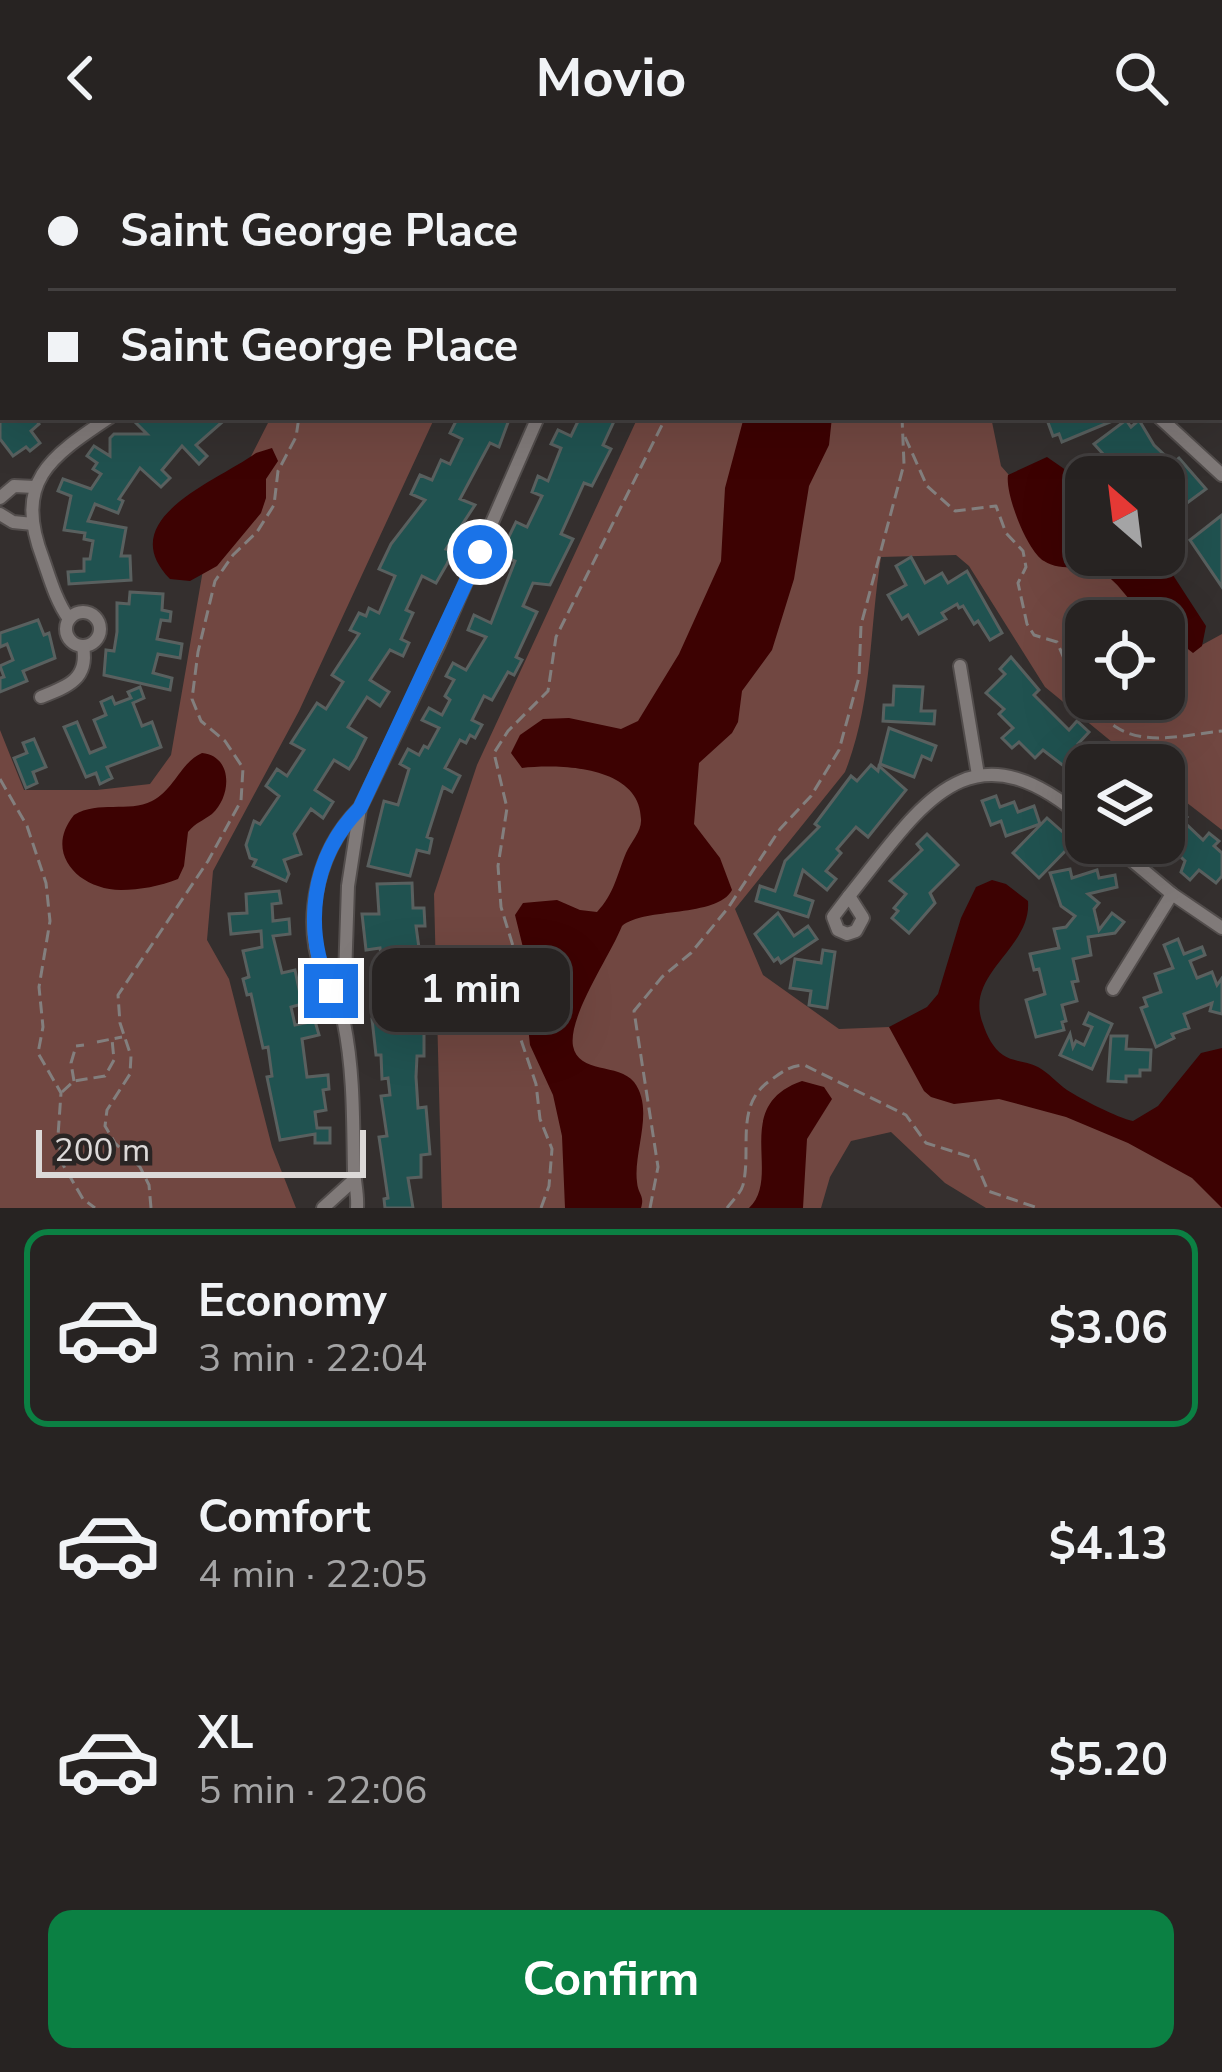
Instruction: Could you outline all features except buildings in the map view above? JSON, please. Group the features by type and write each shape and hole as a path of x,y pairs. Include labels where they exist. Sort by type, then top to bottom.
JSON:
{"street":[{"path":"69,619 33,524 34,487 62,449 106,420"},
{"path":"339,1001 317,955 315,896 330,851 360,808 447,626 537,420"},
{"path":"1162,420 1222,475"},
{"path":"0,498 14,487 34,487"},
{"path":"0,514 13,522 33,524"},
{"path":"85,612 99,621 98,638 83,647 69,639 65,629 69,619 85,612"},
{"path":"40,697 79,676 85,662 83,647"},
{"path":"960,666 978,776"},
{"path":"849,896 935,794 978,776 1001,774 1027,781 1065,803"},
{"path":"357,1208 354,1097 339,1001 345,977 347,886 360,808"},
{"path":"1136,864 1222,928"},
{"path":"1113,988 1172,894"},
{"path":"323,1208 355,1179"}],"path":[{"path":"151,1208 149,1185 140,1167 105,1126 107,1110 130,1074 131,1056 118,995 208,861 241,801 243,768 226,741 201,721 192,699 198,652 214,581 274,505 278,472 296,437 299,420"},
{"path":"542,1208 550,1186 552,1149 520,1037 513,946 501,907 498,866 507,808 494,753 508,731 548,691 556,637 664,420"},
{"path":"650,1208 658,1167 634,1011 728,908 839,750 859,677 861,626 904,464 902,420"},
{"path":"904,436 927,486 955,511 996,506 1006,533 1023,551 1026,567 1018,583 1027,624 1034,634 1057,642 1065,662"},
{"path":"1107,720 1126,733 1167,739 1222,731"},
{"path":"0,779 27,826 46,883 50,921 39,987 43,1027 38,1053 61,1093 58,1136 62,1163 83,1198 95,1208"},
{"path":"97,1042 124,1037"},
{"path":"61,1093 74,1081 96,1079 112,1070 112,1039"},
{"path":"74,1081 73,1052 84,1045"},
{"path":"728,1208 742,1188 752,1100 761,1086 791,1066 805,1065 907,1115 926,1143 974,1158 988,1191 1038,1208"}],"shaded area":[{"path":"269,420 434,420 299,711 213,871 207,940 229,979 272,1147 296,1208 0,1208 0,730 24,790 150,784 171,755 208,541"},
{"path":"637,420 992,420 1001,466 1065,538 1065,576 1111,576 1141,600 1065,600 1065,703 1045,687 969,566 956,555 881,557 866,692 845,772 735,909 763,975 839,1029 889,1027 956,1062 1144,1131 1222,1190 1222,1208 986,1208 945,1183 891,1132 851,1141 830,1177 821,1208 442,1208 434,894 477,765"},
{"path":"743,420 832,420 829,445 809,486 794,579 772,650 742,691 732,733 699,763 694,824 720,858 732,890 712,905 646,916 622,926 573,1033 576,1055 627,1076 640,1093 643,1118 637,1170 641,1208 565,1208 562,1136 553,1095 530,1045 531,980 515,915 523,903 557,900 597,912 611,891 641,819 637,801 612,778 575,768 522,768 511,753 520,735 543,719 569,718 621,729 638,721 679,654 721,561 725,488"},
{"path":"272,448 278,461 266,479 261,513 217,566 190,581 170,579 155,558 153,538 161,520 196,490"},
{"path":"1047,457 1065,469 1065,567 1044,561 1031,546 1018,521 1008,475"},
{"path":"1106,576 1174,576 1206,626 1202,646 1193,653 1185,647 1185,600 1130,600"},
{"path":"1185,634 1200,646 1222,634 1222,830 1185,801 1185,744 1114,744 1085,720 1185,720"},
{"path":"202,753 219,761 226,788 219,806 188,832 178,879 121,890 92,884 70,867 62,843 74,815 152,801"},
{"path":"992,880 1028,901 1020,933 982,990 979,1006 993,1045 1007,1057 1038,1067 1081,1098 1133,1121 1158,1106 1201,1053 1222,1048 1222,1208 1192,1178 1128,1143 1066,1117 999,1099 954,1104 924,1091 889,1027 927,1007 938,994 961,918 976,887"},
{"path":"802,1081 824,1087 832,1099 807,1139 803,1208 749,1208 762,1178 761,1142 768,1107 780,1092"}],"route":[{"path":"331,991 322,974 314,935 315,896 323,868 344,826 360,808 480,552"}]}
